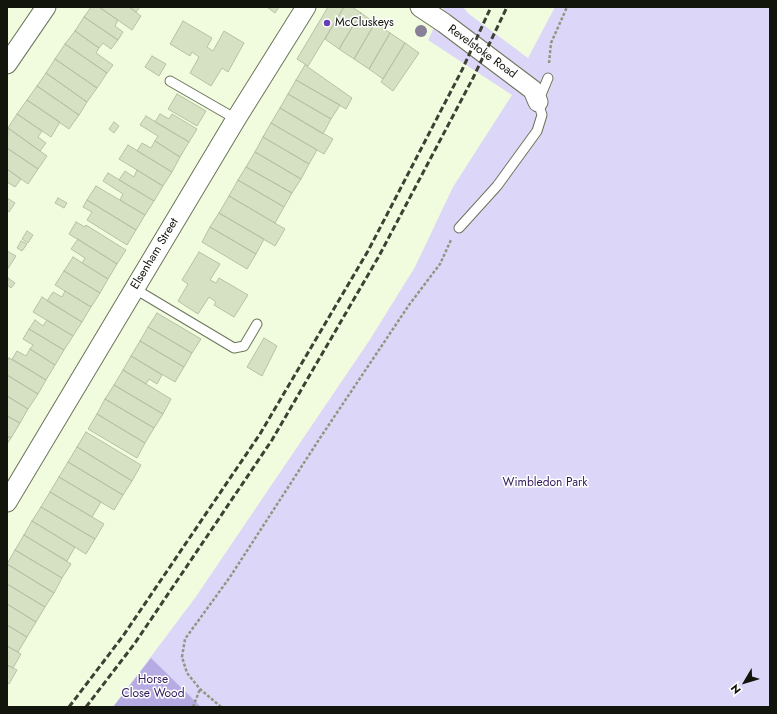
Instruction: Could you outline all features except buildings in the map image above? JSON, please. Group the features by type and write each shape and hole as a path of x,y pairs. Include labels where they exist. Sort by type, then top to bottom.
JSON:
{"street":[{"path":"7,64 46,7"},
{"name":"Elsenham Street","path":"7,502 236,119 306,7"},
{"name":"Revelstoke Road","path":"420,7 534,90 538,102"}],"lane":[{"path":"456,232 497,186 537,131 542,115 538,102 548,78"},
{"path":"170,81 236,119"},
{"path":"135,288 234,348 244,346 257,324"}],"path":[{"path":"548,78 551,43 567,7"},
{"path":"221,707 200,689 187,673 182,657 185,639 230,577 320,438 409,306 440,264 456,232"},
{"path":"193,707 200,689"}],"green space":[{"name":"Wimbledon Park","path":"444,7 463,7 469,14 528,58 555,7 770,7 770,707 113,707 195,598 369,341 415,267 453,187 512,95 428,40"},
{"name":"Horse Close Wood","path":"151,658 201,707 113,707"}],"railway":[{"path":"69,707 123,636 260,434 368,251 462,70 491,7"},
{"path":"86,707 135,643 272,440 379,256 473,78 507,7"}],"place":[{"name":"McCluskeys","path":"327,23"}]}
